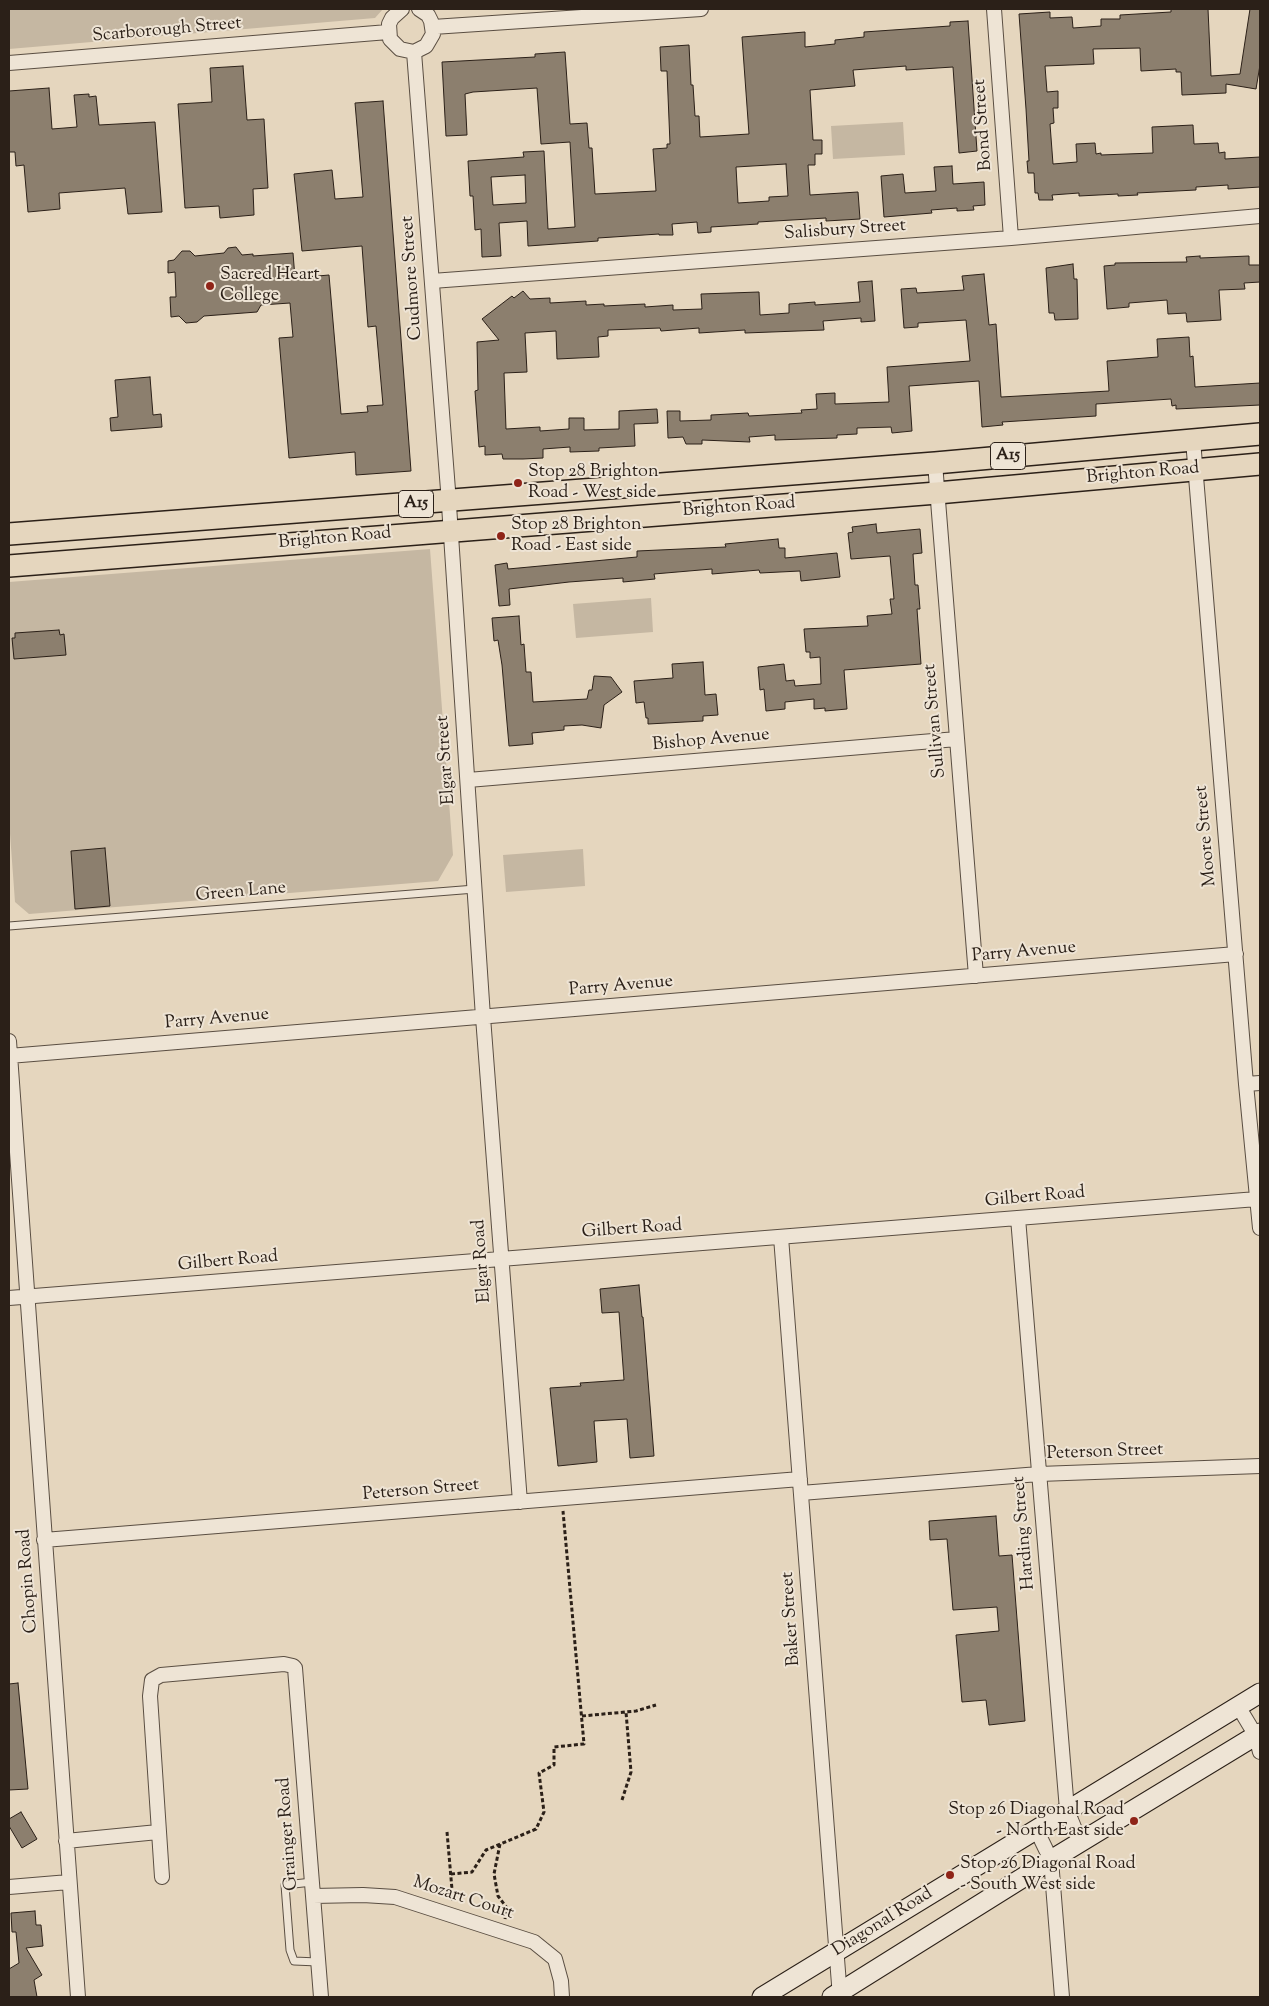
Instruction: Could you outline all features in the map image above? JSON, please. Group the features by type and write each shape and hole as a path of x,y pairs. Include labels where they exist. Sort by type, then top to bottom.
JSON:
{"main road":[{"name":"Brighton Road","path":"9,534 935,463 1260,434"},
{"name":"Brighton Road","path":"9,566 937,493 1260,464"},
{"name":"Diagonal Road","path":"762,1997 1260,1693"},
{"name":"Diagonal Road","path":"837,1996 1080,1842 1259,1740"}],"street":[{"path":"402,9 392,18 388,32 394,45 406,52 420,50 430,41 433,27 428,15 419,9"},
{"path":"433,27 701,9"},
{"name":"Bond Street","path":"994,9 1011,238"},
{"name":"Scarborough Street","path":"9,63 388,32"},
{"name":"Cudmore Street","path":"414,52 449,501"},
{"name":"Salisbury Street","path":"432,281 1011,238 1260,216"},
{"name":"Moore Street","path":"1194,440 1236,954 1253,1084 1257,1199 1260,1228"},
{"name":"Sullivan Street","path":"935,463 976,976"},
{"name":"Elgar Street","path":"449,501 483,1018"},
{"name":"Bishop Avenue","path":"468,780 957,739"},
{"name":"Parry Avenue","path":"9,1056 1236,954"},
{"name":"Elgar Road","path":"483,1018 520,1502"},
{"name":"Chopin Road","path":"9,1041 78,1997"},
{"name":"Gilbert Road","path":"9,1298 1257,1199"},
{"name":"Harding Street","path":"1018,1218 1067,1810 1080,1842"},
{"name":"Baker Street","path":"781,1237 836,1952 837,1996"},
{"name":"Peterson Street","path":"801,1493 1039,1474 1260,1466"},
{"name":"Peterson Street","path":"44,1540 800,1479"},
{"name":"Grainger Road","path":"158,1832 150,1696 152,1680 161,1675 291,1664 295,1668 321,1997"},
{"path":"1238,1706 1259,1740"},
{"path":"1036,1829 1051,1860 1062,1997"},
{"path":"66,1841 158,1832 162,1877"},
{"path":"9,1887 70,1882"},
{"name":"Mozart Court","path":"313,1889 395,1897 534,1942 555,1958 561,1981 562,1997"}],"lane":[{"name":"Green Lane","path":"9,926 475,889"},
{"path":"313,1889 285,1885 290,1950 294,1961 318,1962"}],"path":[{"path":"451,1874 472,1872 486,1850 536,1829 544,1812 538,1773 554,1765 554,1747 584,1744 562,1499"},
{"path":"582,1716 636,1711 656,1705"},
{"path":"622,1800 631,1772 626,1712"},
{"path":"448,1832 455,1916"},
{"path":"500,1844 494,1874 498,1896 507,1908 502,1932"}],"shaded area":[{"path":"9,9 383,9 375,18 9,49"},
{"path":"903,122 905,155 833,159 831,126"},
{"path":"430,549 453,855 438,881 29,914 15,902 9,820 9,582"},
{"path":"651,598 653,632 576,638 573,604"},
{"path":"583,849 585,886 506,892 503,855"}],"building":[{"path":"1171,9 1208,9 1211,76 1240,74 1250,9 1260,9 1260,65 1256,89 1226,84 1226,93 1182,95 1181,72 1176,72 1176,69 1141,71 1140,48 1093,49 1094,64 1045,66 1047,92 1058,91 1058,108 1053,108 1054,123 1050,124 1053,164 1077,162 1076,144 1095,143 1096,154 1101,153 1101,155 1153,153 1152,127 1193,125 1194,144 1218,143 1219,153 1225,152 1225,159 1260,157 1260,187 1228,189 1228,185 1196,187 1196,190 1137,193 1138,195 1118,196 1118,194 1079,196 1079,193 1052,195 1053,200 1039,200 1038,193 1035,193 1034,173 1028,173 1027,161 1029,161 1019,14 1050,12 1050,18 1072,17 1073,28 1101,26 1101,19 1120,19 1120,15 1171,12"},
{"path":"968,21 977,151 959,153 953,67 906,70 906,66 853,70 855,86 810,90 813,140 822,140 822,154 815,154 815,165 808,165 810,195 858,192 860,219 826,221 826,218 758,222 758,224 711,227 711,232 698,233 697,222 672,224 673,235 659,234 598,238 598,241 528,246 527,221 499,223 501,256 482,257 481,229 475,230 473,196 470,196 468,161 524,157 523,152 544,151 548,229 575,227 570,142 541,144 537,88 465,94 467,135 446,136 442,62 535,57 535,54 565,52 570,124 587,123 589,148 592,148 595,194 656,191 653,149 667,148 667,144 670,144 667,71 661,71 660,47 689,45 691,85 693,85 695,116 699,116 700,137 749,134 742,37 805,32 805,47 835,44 835,40 864,37 864,32 950,26 950,22","holes":["786,164 788,196 769,197 769,201 738,203 736,167","525,175 526,203 493,205 491,177"]},
{"path":"243,66 247,120 264,119 268,188 253,189 254,215 220,218 219,206 185,208 178,104 212,102 210,68"},
{"path":"49,88 52,129 77,127 74,95 89,94 89,97 96,96 99,125 155,122 162,212 128,214 125,188 59,193 60,209 28,212 24,165 16,166 15,152 9,152 9,91"},
{"path":"383,101 411,471 356,475 355,452 289,458 279,338 293,337 290,303 261,305 257,312 204,316 197,322 186,323 179,316 171,317 170,297 176,297 175,272 168,273 168,261 174,260 182,251 190,251 195,256 224,253 228,248 236,247 242,255 293,253 295,278 329,275 341,414 368,412 367,406 383,405 376,326 368,327 362,246 302,251 294,174 332,170 335,199 363,197 355,103"},
{"path":"952,166 953,184 984,182 985,205 973,206 974,210 957,211 957,208 931,210 932,213 884,217 881,176 903,174 905,193 936,191 934,167"},
{"path":"1200,256 1200,258 1249,256 1249,265 1260,265 1260,282 1244,283 1245,289 1219,290 1221,320 1187,322 1186,313 1168,314 1167,300 1129,303 1129,307 1107,309 1104,266 1115,265 1115,263 1187,262 1186,257"},
{"path":"1073,264 1074,279 1077,279 1078,319 1055,320 1054,313 1049,313 1046,268"},
{"path":"984,274 989,325 996,324 1001,397 1109,391 1107,361 1158,357 1157,339 1189,337 1190,357 1193,356 1195,387 1260,383 1260,405 1176,409 1176,405 1172,406 1171,399 1096,404 1096,416 1002,422 1003,425 982,427 979,381 909,386 912,431 892,433 891,427 857,428 857,434 837,435 837,438 775,440 775,435 749,437 750,442 702,440 702,444 686,444 683,437 668,438 667,411 680,411 680,421 711,420 711,415 748,413 749,416 802,413 801,410 817,409 816,394 835,393 835,404 889,402 887,367 970,361 966,320 918,323 918,327 904,328 901,289 916,288 917,293 964,290 962,276"},
{"path":"872,281 875,321 861,322 861,318 823,321 824,330 745,333 745,330 699,333 699,328 661,331 660,328 608,330 608,336 598,337 599,357 557,359 556,331 525,333 527,372 504,373 506,429 540,427 540,431 569,429 569,418 584,418 584,430 619,429 619,411 657,409 658,423 634,424 635,446 599,448 599,451 570,452 570,447 543,449 543,458 503,459 502,454 485,455 485,446 479,447 475,391 478,390 477,342 499,340 482,319 512,296 514,298 523,291 530,299 550,298 550,303 586,301 586,305 604,304 604,306 645,304 645,307 673,305 673,310 702,309 701,294 759,292 760,315 789,313 789,304 815,302 815,305 860,302 858,282"},
{"path":"150,377 153,415 161,414 162,427 111,431 110,418 118,417 115,380"},
{"path":"876,524 877,533 920,529 922,553 913,554 915,585 918,585 920,609 917,609 921,664 844,670 847,709 825,711 825,708 814,709 814,699 785,702 785,709 766,711 764,689 760,690 758,667 784,664 786,681 794,680 795,686 821,684 820,657 810,658 810,652 806,652 804,629 868,626 867,616 892,614 890,599 894,599 890,556 851,559 848,533 853,532 852,527"},
{"path":"778,539 779,548 785,548 785,558 837,553 840,577 801,581 800,571 760,573 759,570 712,574 712,569 654,574 655,579 623,582 623,578 509,589 510,605 499,606 495,565 507,563 508,569 637,557 637,551 726,547 725,544"},
{"path":"519,616 521,645 524,644 526,672 531,672 533,702 587,699 589,690 592,690 594,676 611,677 622,692 604,705 601,728 582,725 564,726 564,730 532,733 533,744 509,746 502,665 498,640 494,641 492,618"},
{"path":"59,630 60,635 64,634 66,655 14,659 12,638 15,638 15,633"},
{"path":"703,662 705,695 716,694 718,715 703,716 703,721 648,724 644,702 636,703 634,681 673,678 672,664"},
{"path":"105,848 110,906 75,909 71,851"},
{"path":"639,1285 654,1456 630,1458 627,1419 594,1421 597,1462 558,1466 550,1388 581,1386 580,1383 624,1380 619,1312 602,1313 600,1289"},
{"path":"996,1516 999,1556 1012,1555 1025,1721 989,1725 986,1700 962,1702 956,1635 999,1631 997,1607 953,1610 947,1539 930,1540 929,1521"},
{"path":"18,1683 28,1789 9,1790 9,1684"},
{"path":"21,1812 37,1839 22,1848 9,1826 9,1819"},
{"path":"35,1911 36,1925 41,1925 43,1946 26,1948 42,1975 34,1980 37,1997 9,1997 9,1969 19,1963 16,1932 12,1932 11,1913"}],"place":[{"name":"Sacred Heart College","path":"210,286"},
{"name":"Stop 28 Brighton Road - West side","path":"518,483"},
{"name":"Stop 28 Brighton Road - East side","path":"501,536"},
{"name":"Stop 26 Diagonal Road - North East side","path":"1134,1821"},
{"name":"Stop 26 Diagonal Road - South West side","path":"950,1875"}]}
